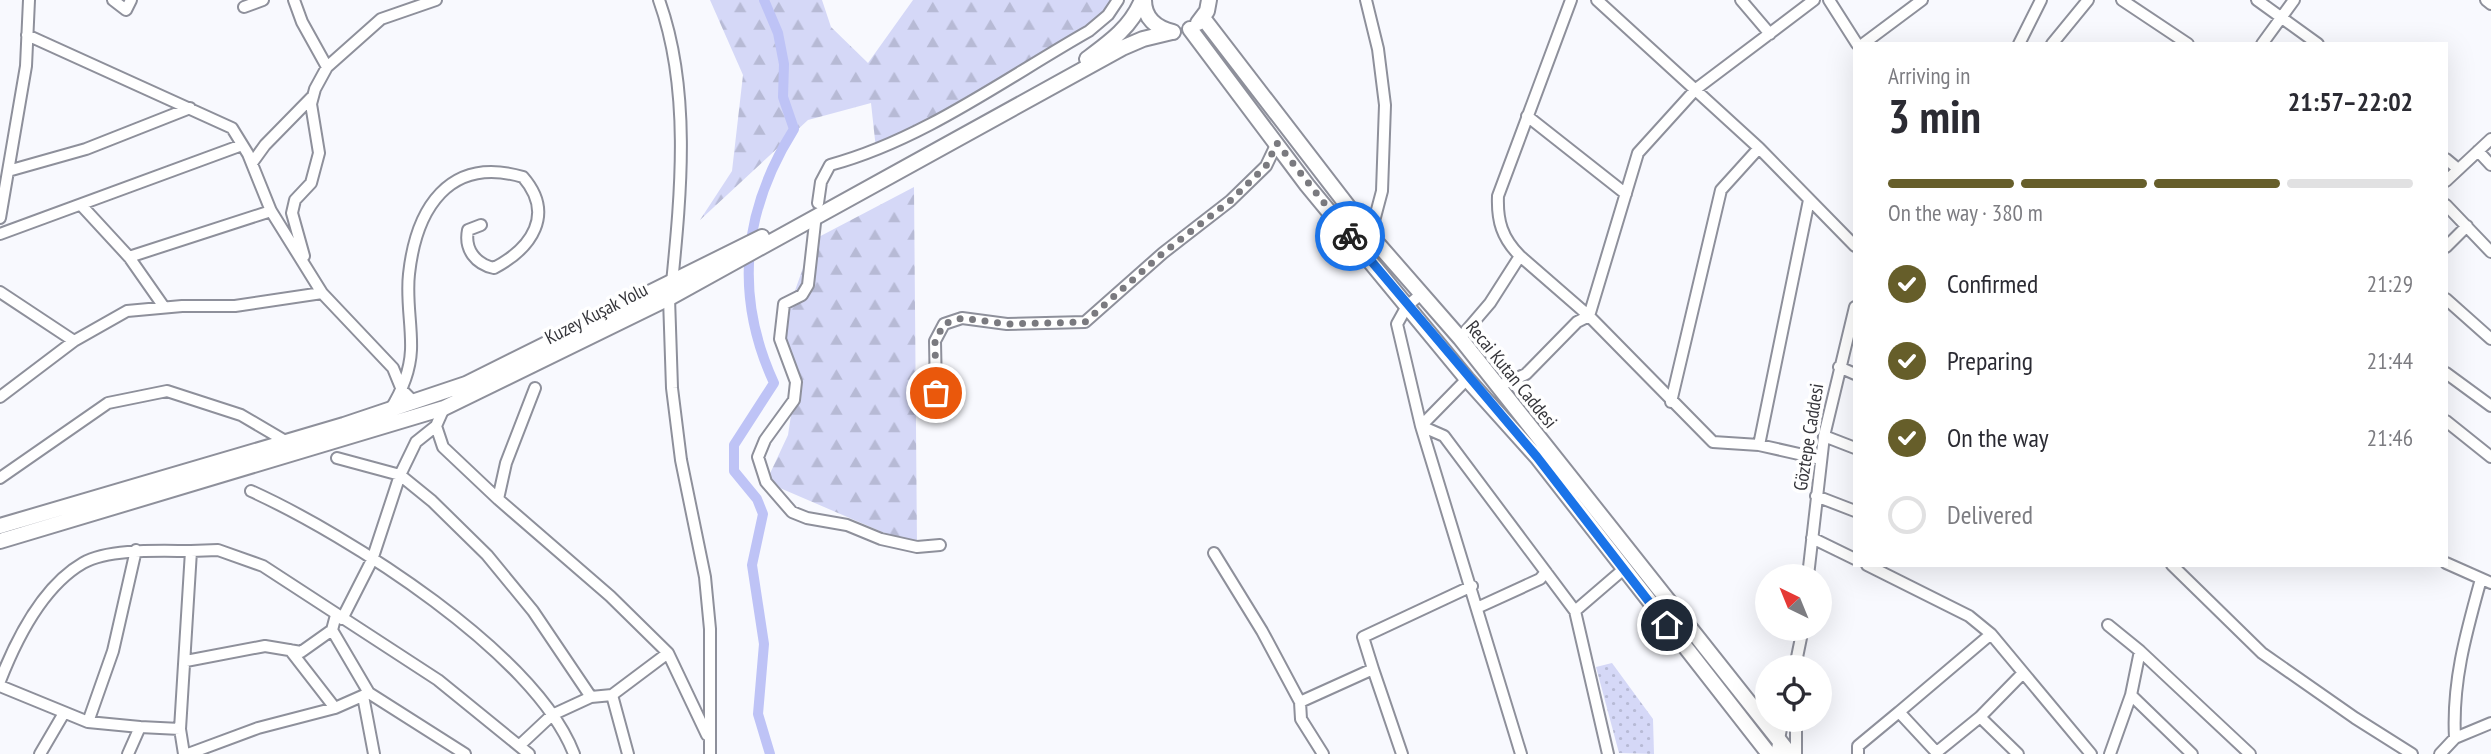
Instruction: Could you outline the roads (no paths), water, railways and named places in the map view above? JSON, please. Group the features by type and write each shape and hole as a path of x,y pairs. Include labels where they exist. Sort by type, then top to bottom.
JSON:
{"main road":[{"name":"Kuzey Kuşak Yolu","path":"0,541 444,408 730,260 1083,62 1116,37 1134,16 1143,0"},
{"path":"1143,0 1147,15 1154,24 1172,32"},
{"path":"1190,29 1203,18 1209,0"},
{"name":"Recai Kutan Caddesi","path":"1203,18 1370,235 1460,338 1790,754"},
{"name":"Kuzey Kuşak Yolu","path":"768,239 1122,48 1143,39 1190,29"},
{"name":"Recai Kutan Caddesi","path":"1190,29 1365,255 1467,379 1537,457 1769,754"},
{"name":"Kuzey Kuşak Yolu","path":"0,526 287,442 466,384 671,291"}],"street":[{"path":"0,218 26,66 29,0"},
{"path":"113,0 126,10 131,0"},
{"path":"244,8 263,0"},
{"path":"294,0 302,22 327,67"},
{"path":"307,269 292,213 295,200 311,183 318,153 312,104 327,67 381,19 436,0"},
{"path":"659,0 676,77 681,170 671,291 672,388 681,460 707,590 710,629 710,754"},
{"path":"818,203 821,182 830,165 889,143 953,111 1089,31 1108,15 1118,0"},
{"path":"1365,255 1382,191 1385,105 1378,49 1366,0"},
{"path":"1572,0 1498,196 1497,214 1507,242 1589,316 1713,442 1759,445 1821,459"},
{"path":"1597,0 1759,148 1853,244"},
{"path":"1741,0 1770,33"},
{"path":"1497,387 1526,374 1577,322 1589,316 1638,153 1696,89 1814,0"},
{"path":"1829,0 1856,42"},
{"path":"1866,42 1922,0"},
{"path":"2021,42 2041,0"},
{"path":"2054,42 2088,0"},
{"path":"2122,0 2185,42"},
{"path":"2257,0 2315,42"},
{"path":"2263,42 2294,0"},
{"path":"2486,0 2491,4"},
{"path":"27,35 232,128 252,163 271,211 322,293 393,368 402,390 414,402"},
{"path":"252,163 265,145 314,95"},
{"path":"8,171 86,149 190,107"},
{"path":"1527,116 1626,194"},
{"path":"2448,179 2491,139"},
{"path":"936,393 935,341 944,324 962,318 1007,324 1085,322 1163,253 1230,201 1266,166 1277,143"},
{"path":"0,234 243,145"},
{"path":"1671,402 1721,190 1759,148"},
{"path":"2478,151 2491,165"},
{"path":"2448,161 2459,169"},
{"path":"390,410 402,390 411,350 408,290 412,243 425,214 436,196 456,180 493,173 523,177 534,192 538,208 530,241 507,261 494,268 482,265 473,257 467,237 468,230 481,225"},
{"path":"1759,445 1809,200"},
{"path":"82,206 129,257 164,307"},
{"path":"2448,207 2491,252"},
{"path":"129,257 271,211"},
{"path":"815,223 808,285 802,295 784,304 780,317 779,339 796,382 794,400 765,440 758,457 760,470 792,512 917,547 940,545"},
{"path":"2448,245 2467,226"},
{"path":"1460,338 1490,303 1520,256"},
{"path":"0,292 74,341"},
{"path":"0,397 74,341 127,311 164,307 234,306 322,293"},
{"path":"1420,295 1407,306 1397,324 1421,426 1479,607 1521,754"},
{"path":"2448,301 2491,339"},
{"name":"Göztepe Caddesi","path":"1809,564 1824,436 1853,314"},
{"path":"1839,367 1853,373"},
{"path":"2448,374 2491,406"},
{"path":"1421,426 1467,379"},
{"path":"498,499 506,463 535,388"},
{"path":"0,478 108,403 167,391 241,415 287,442"},
{"path":"186,661 265,646 301,652 332,630 372,560 400,475 415,442 436,426 444,408"},
{"path":"2448,423 2491,457"},
{"path":"260,425 264,448"},
{"path":"436,426 443,447 498,499 610,596 668,653 708,737"},
{"path":"1421,426 1444,436 1575,611 1608,754"},
{"path":"1824,436 1853,447"},
{"path":"337,458 400,475 486,555 533,611 591,697"},
{"path":"251,491 292,510 447,611 505,660 552,715 574,754"},
{"path":"1816,496 1853,510"},
{"path":"1812,538 1853,558"},
{"path":"180,729 88,722 0,683 10,656 52,590 84,562 136,550 218,550 263,566 438,680 524,750 552,715 591,697 612,695 668,653"},
{"path":"88,722 113,650 136,550"},
{"path":"191,551 180,729 186,754 258,728 335,708 366,695"},
{"path":"1214,553 1262,631 1300,702 1301,719 1323,754"},
{"path":"2448,564 2486,581 2460,656 2453,702 2455,738"},
{"path":"1871,567 1969,616 1992,634 2091,754"},
{"path":"2174,567 2262,653 2412,754"},
{"path":"1575,611 1625,568"},
{"path":"1479,607 1540,579 1546,572"},
{"path":"1402,754 1363,637 1472,586"},
{"path":"2108,625 2140,651 2250,754"},
{"path":"332,630 366,695 374,754"},
{"path":"1858,754 1858,746 1992,634"},
{"path":"290,650 335,708"},
{"path":"2110,754 2130,695 2140,651"},
{"path":"1300,702 1373,669"},
{"path":"1899,712 1937,753 1980,717 2023,673"},
{"path":"366,695 465,754"},
{"path":"612,695 628,754"},
{"path":"2130,695 2192,754"},
{"path":"40,754 64,713"},
{"path":"1980,717 2018,754"},
{"path":"2440,754 2455,738 2480,730 2491,723"},
{"path":"128,754 140,727"},
{"path":"2480,730 2491,738"},
{"path":"1776,754 1780,732"},
{"path":"1796,732 1796,754"}],"waterway":[{"path":"764,0 778,33 784,64 783,97 794,129 764,190 754,221 750,253 749,285 753,317 761,350 774,383 734,445 734,471 757,499 763,514 752,565 764,644 758,714 770,754"}]}
